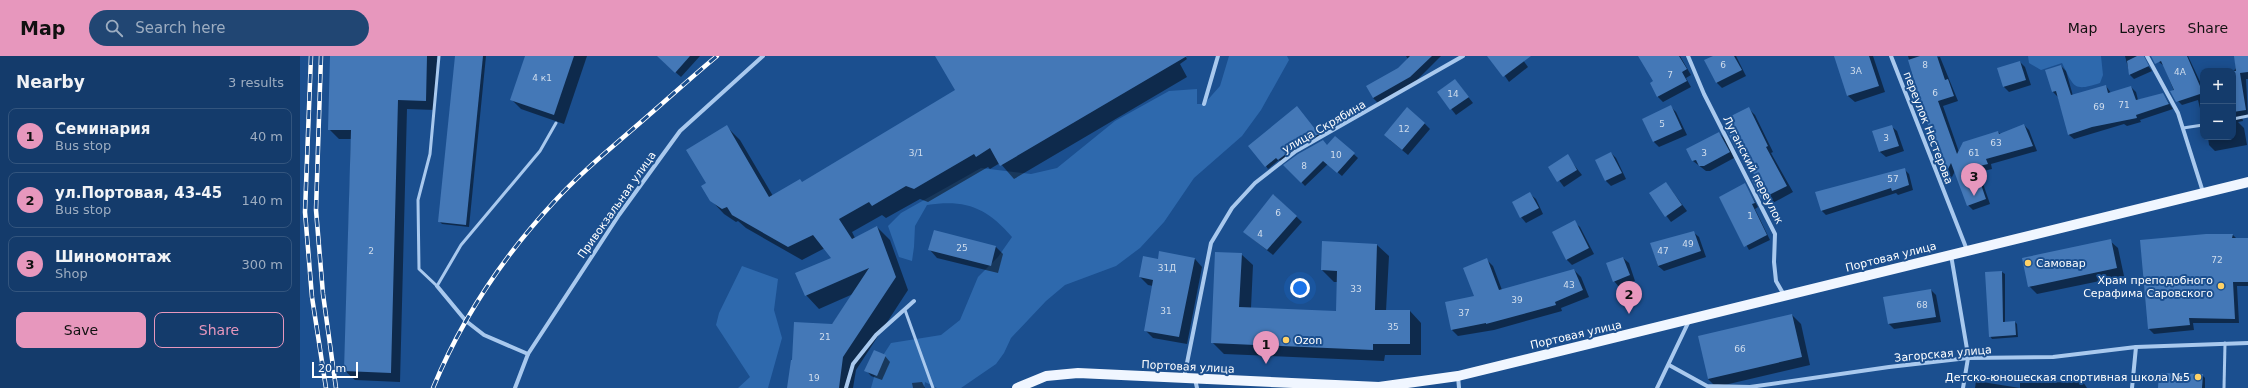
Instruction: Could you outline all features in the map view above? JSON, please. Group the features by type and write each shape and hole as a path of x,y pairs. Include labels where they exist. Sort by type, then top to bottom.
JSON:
{"main road":[{"name":"Портовая улица","path":"1017,388 1046,376 1078,373 1184,378 1196,383 1337,387 1379,387 1458,376 2248,182"}],"street":[{"name":"Привокзальная улица","path":"515,388 528,354 619,215 680,131 763,56"},
{"path":"1204,104 1218,56"},
{"name":"улица Скрябина","path":"1184,378 1212,242 1232,208 1255,183 1296,151 1463,56"},
{"name":"Луганский переулок","path":"1688,56 1704,94 1775,234 1774,262 1776,281 1784,296"},
{"name":"переулок Нестерова","path":"1891,56 1967,251"},
{"path":"2147,56 2178,113 2203,193"},
{"path":"1951,255 1968,358 1963,388"},
{"path":"437,286 466,321 484,335 528,354"},
{"path":"846,388 853,364 876,335 914,301"},
{"path":"1657,388 1689,320"},
{"name":"Загорская улица","path":"1669,364 1707,386 1750,388 1889,367 1968,358 2053,358 2136,347 2248,343"},
{"path":"2132,388 2136,347"},
{"path":"1458,376 1459,388"}],"lane":[{"path":"439,56 430,154 418,200 419,269 437,286 461,244 540,151 556,123"},
{"path":"2236,118 2248,116"},
{"path":"2183,128 2200,125"},
{"path":"905,310 934,388"},
{"path":"2224,388 2225,344"}],"shaded area":[{"path":"1229,56 1287,56 1289,60 1261,110 1242,136 1194,178 1164,222 1140,248 1116,266 1065,285 1046,301 1011,338 1004,353 996,364 961,388 937,388 925,382 924,388 871,388 878,363 891,343 941,335 960,320 978,277 998,257 1012,237 994,219 975,208 953,203 927,205 915,226 912,261 899,257 888,226 901,213 981,168 1031,174 1057,168 1115,121 1169,91 1197,89 1197,104 1204,104 1220,86"},
{"path":"2028,56 2101,56 2103,75 2100,83 2091,86 2079,87 2069,78 2062,63 2041,70 2029,63"},
{"path":"742,266 778,279 774,310 782,338 768,388 738,388 750,377 716,325 719,313"}],"building":[{"path":"330,56 427,56 426,101 398,100 391,373 344,371 351,130 328,130"},
{"path":"455,56 483,56 466,225 438,222"},
{"path":"525,56 574,56 554,115 510,100"},
{"path":"657,56 690,56 675,73"},
{"path":"935,56 1187,56 1000,166 990,148 976,157 974,154 914,189 906,186 872,206 869,202 839,219 852,239 877,226 896,277 843,357 839,388 787,388 792,360 794,322 832,324 869,268 805,296 795,273 831,258 813,235 788,247 732,215 727,207 722,209 710,201 701,186 706,183 686,150 727,125 769,197 800,179 802,182 955,90"},
{"path":"1410,56 1432,56 1410,77 1373,98 1366,86 1398,68"},
{"path":"1487,56 1531,56 1503,77"},
{"path":"1638,56 1679,56 1687,69 1682,72 1687,81 1657,97 1650,83 1653,81"},
{"path":"1713,56 1734,56 1742,70 1716,83 1704,60"},
{"path":"1834,56 1869,56 1879,86 1847,96"},
{"path":"1920,56 1937,56 1945,80 1948,79 1954,96 1938,101 1957,154 1963,142 1998,131 1999,134 2024,124 2033,146 1986,159 1988,164 1975,167 1986,199 1967,206 1951,163 1944,177 1908,60"},
{"path":"2137,56 2144,56 2149,66 2129,75 2127,61"},
{"path":"2151,56 2187,56 2200,86 2200,94 2176,102 2170,91 2174,90 2161,61 2155,64"},
{"path":"2234,56 2248,56 2248,72 2240,73 2246,110 2236,112 2236,68"},
{"path":"2020,61 2026,80 2003,87 1997,68"},
{"path":"2061,65 2071,95 2106,85 2108,93 2131,86 2136,100 2163,93 2169,104 2136,115 2137,118 2092,127 2068,135 2056,91 2052,92 2045,70"},
{"path":"1455,79 1469,97 1450,110 1437,92"},
{"path":"1671,105 1682,129 1653,142 1642,119"},
{"path":"1297,106 1319,134 1294,148 1278,160 1276,158 1265,167 1248,146"},
{"path":"1407,107 1425,123 1402,150 1384,135"},
{"path":"1749,107 1768,146 1766,147 1787,186 1761,199 1752,180 1756,178 1739,148 1736,149 1726,129 1731,126 1727,118"},
{"path":"1892,125 1899,146 1879,152 1872,131"},
{"path":"1719,132 1730,152 1704,166 1699,166 1696,160 1692,161 1686,149"},
{"path":"1335,136 1355,153 1337,173 1323,161 1301,183 1283,165 1298,154 1323,140 1327,145"},
{"path":"1611,152 1622,173 1605,181 1595,160"},
{"path":"1568,154 1577,170 1557,182 1548,167"},
{"path":"1905,168 1909,185 1892,191 1891,188 1821,211 1815,192"},
{"path":"1666,182 1682,205 1665,217 1649,193"},
{"path":"1745,183 1755,203 1752,204 1767,235 1744,247 1719,197"},
{"path":"1530,192 1539,208 1520,218 1512,202"},
{"path":"1273,194 1297,216 1267,250 1243,232"},
{"path":"1575,220 1589,248 1566,260 1552,232"},
{"path":"934,230 996,246 991,266 928,250"},
{"path":"1694,231 1701,251 1658,266 1650,243"},
{"path":"2206,234 2233,234 2232,238 2248,238 2248,282 2233,282 2235,319 2189,318 2190,325 2148,329 2140,240"},
{"path":"2111,239 2117,268 2028,287 2022,258"},
{"path":"1322,241 1377,244 1375,310 1410,310 1410,344 1373,344 1373,350 1211,343 1215,252 1242,253 1239,307 1336,311 1337,271 1321,270"},
{"path":"1159,251 1195,258 1179,337 1144,331 1153,280 1139,277 1143,256 1158,259"},
{"path":"1623,257 1630,275 1613,282 1606,263"},
{"path":"1487,258 1499,290 1574,269 1583,290 1555,302 1556,305 1486,324 1451,330 1445,302 1474,296 1463,268"},
{"path":"2002,271 2003,322 2015,321 2016,335 1989,337 1985,272"},
{"path":"1931,289 1936,317 1888,324 1883,297"},
{"path":"1792,314 1802,357 1708,379 1698,336"},
{"path":"874,350 886,355 877,376 864,371"},
{"path":"2159,373 2203,374 2202,388 2158,388"}],"railway":[{"path":"311,56 305,212 312,297 326,388"},
{"path":"321,56 316,210 323,294 336,388"},
{"path":"433,388 444,363 470,314 500,267 517,245 564,191 587,169 717,56"}],"place":[{"name":"Шиномонтаж","path":"1974,196"},
{"name":"Самовар","path":"2028,263"},
{"name":"Храм преподобного Серафима Саровского","path":"2221,286"},
{"name":"ул.Портовая, 43-45","path":"1629,314"},
{"name":"Ozon","path":"1286,340"},
{"name":"Семинария","path":"1266,364"},
{"name":"Детско-юношеская спортивная школа №5","path":"2198,377"}]}
